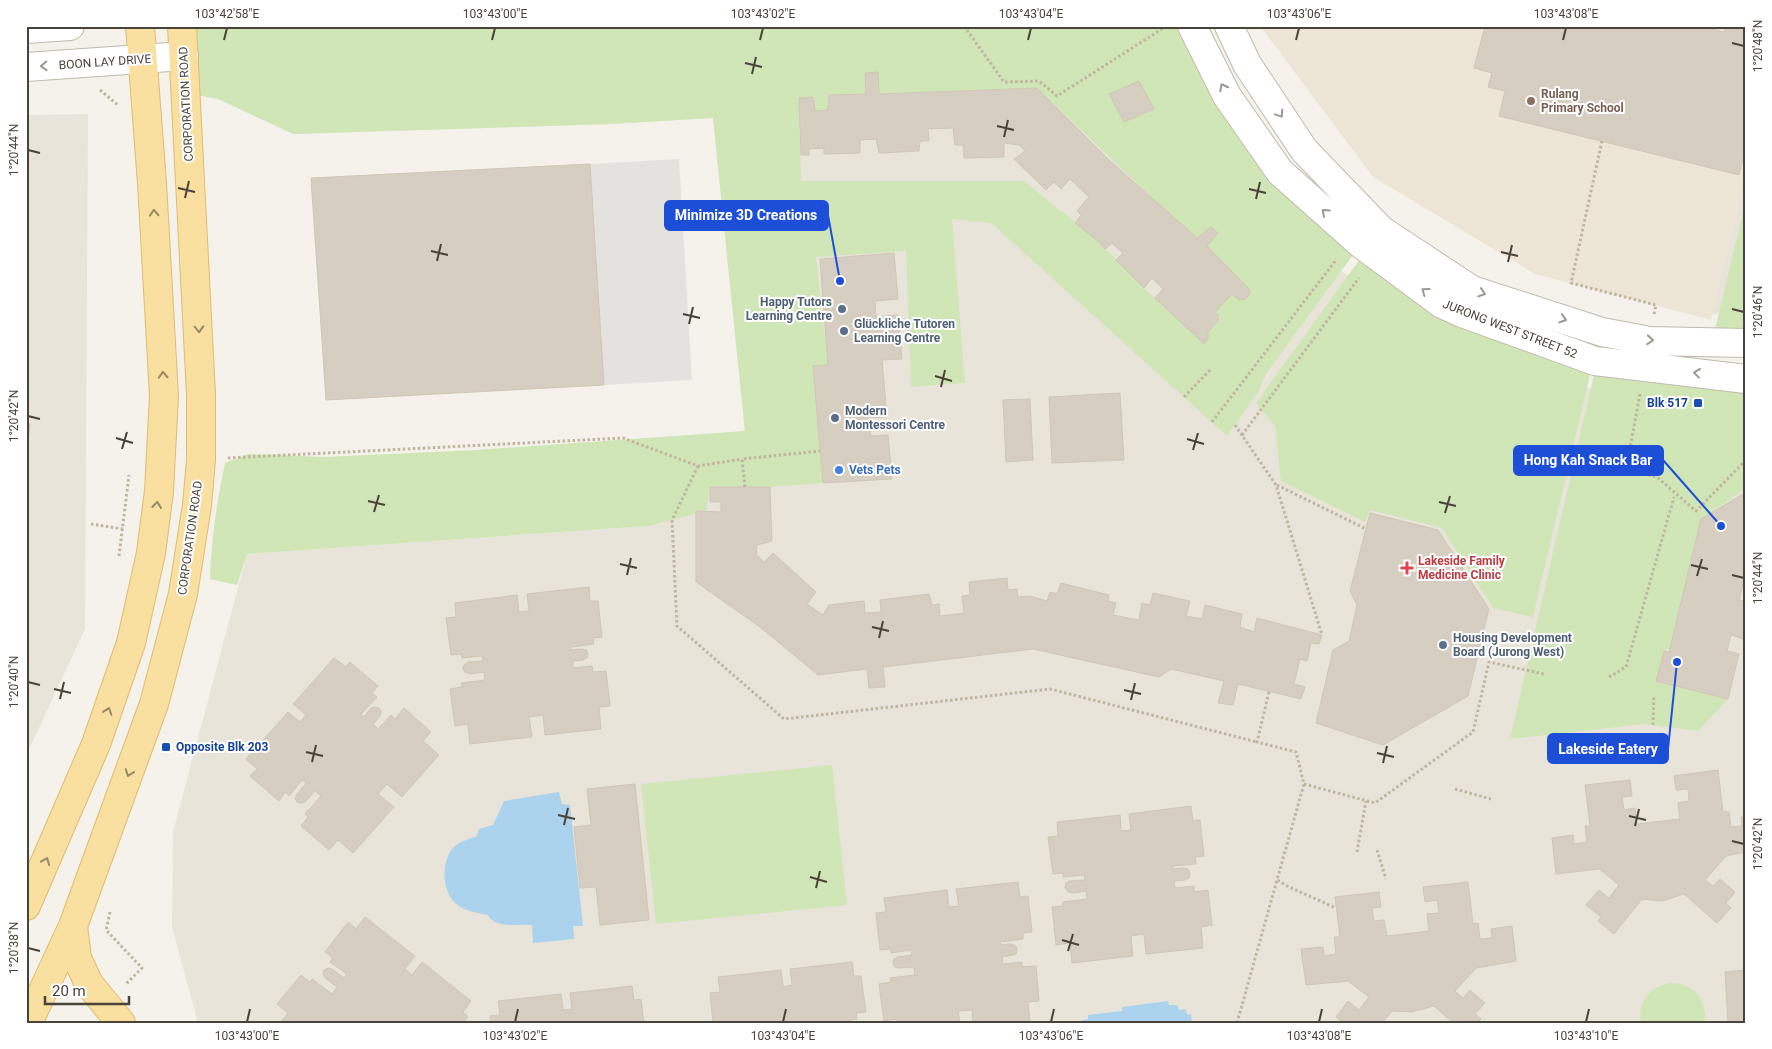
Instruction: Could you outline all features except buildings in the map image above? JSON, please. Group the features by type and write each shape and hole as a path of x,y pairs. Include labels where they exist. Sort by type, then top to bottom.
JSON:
{"main road":[{"path":"26,906 96,744 131,643 151,553 159,491 164,396 152,183 140,26"},
{"name":"CORPORATION ROAD","path":"28,1023 73,926 157,695 183,594 197,505 201,460 201,424 197,290 182,26"},
{"path":"163,424 201,424"},
{"path":"73,926 77,958 89,984 121,1023"}],"street":[{"path":"26,29 70,26"},
{"name":"JURONG WEST STREET 52","path":"1192,26 1227,96 1280,172 1354,238 1442,304 1595,361 1746,380"},
{"name":"JURONG WEST STREET 52","path":"1229,26 1247,64 1304,150 1382,230 1472,290 1602,332 1650,341 1746,343"},
{"name":"BOON LAY DRIVE","path":"26,66 184,56"}],"path":[{"path":"777,26 783,26"},
{"path":"936,26 944,28 954,26"},
{"path":"964,26 1004,82 1039,81 1057,96 1165,26"},
{"path":"79,64 101,91 120,107"},
{"path":"1602,141 1571,283 1656,306 1653,320"},
{"path":"1212,422 1354,238"},
{"path":"1242,435 1376,255"},
{"path":"1645,367 1626,470 1657,477 1696,511 1746,460"},
{"path":"1184,397 1211,369"},
{"path":"1235,425 1276,485 1322,635"},
{"path":"201,460 623,438 698,466 742,459 820,451"},
{"path":"742,459 745,487"},
{"path":"698,466 672,520 677,626 784,719 1050,689 1296,752 1304,784 1237,1023"},
{"path":"119,560 130,470"},
{"path":"1276,485 1366,529"},
{"path":"1610,677 1626,667 1674,497"},
{"path":"91,524 123,529"},
{"path":"1304,784 1375,803 1473,732 1489,662 1544,674"},
{"path":"1257,742 1269,692"},
{"path":"1653,725 1654,696"},
{"path":"1455,790 1491,799"},
{"path":"1357,852 1366,801"},
{"path":"1377,850 1386,880"},
{"path":"1277,880 1336,908"}],"shaded area":[{"path":"1159,26 1267,210 1397,316 1498,365 1684,412 1746,404 1746,1023 198,1023 172,927 173,832 247,554 648,526 745,432 713,118 609,124 293,134"},
{"name":"Rulang Primary School","path":"1260,26 1746,26 1746,176 1711,320 1535,274 1373,177"},
{"path":"88,114 85,629 26,756 26,115"},
{"path":"679,159 692,380 604,385 590,164"},
{"path":"1746,161 1746,309 1707,315"}],"green space":[{"path":"183,26 1196,26 1280,172 1361,244 1266,374 1259,391 1227,436 991,223 952,219 965,383 911,387 906,251 816,257 828,365 813,366 823,483 770,487 710,487 706,511 648,526 247,554 237,585 210,579 212,550 217,506 225,463 248,454 325,457 476,450 745,431 713,118 609,124 293,134 218,99 185,93","holes":["878,72 879,94 1037,88 1168,213 1197,238 1211,227 1218,233 1207,246 1250,290 1246,299 1239,300 1232,294 1215,312 1218,315 1218,321 1208,332 1208,339 1204,343 1144,288 1098,241 1024,181 801,181 799,98 813,97 815,111 828,110 829,95 866,94 865,74"]},
{"path":"1746,200 1746,339 1712,342"},
{"path":"1362,256 1593,362 1533,617 1493,608 1442,528 1370,510 1365,522 1281,481 1275,426 1256,403"},
{"path":"1597,361 1746,381 1746,488 1701,519 1669,649 1664,651 1656,680 1728,699 1698,731 1644,724 1510,739"},
{"path":"832,765 847,905 656,924 641,784"},
{"path":"1669,983 1685,986 1697,994 1704,1006 1705,1023 1641,1023 1641,1008 1646,997 1655,988"}],"water":[{"path":"559,792 562,804 570,805 583,926 573,926 574,939 533,943 532,925 501,924 491,919 488,915 467,910 455,903 445,884 446,861 455,846 477,836 479,829 493,825 504,801"},
{"path":"1168,1001 1169,1005 1177,1005 1179,1010 1186,1009 1187,1015 1191,1014 1192,1023 1083,1023 1082,1020 1088,1019 1088,1015 1122,1011 1122,1007"}],"place":[{"name":"Rulang Primary School","path":"1531,101"},
{"name":"Minimize 3D Creations","path":"840,281"},
{"name":"Happy Tutors Learning Centre","path":"842,309"},
{"name":"Glückliche Tutoren Learning Centre","path":"844,331"},
{"name":"Blk 517","path":"1698,403"},
{"name":"Modern Montessori Centre","path":"835,418"},
{"name":"Vets Pets","path":"839,470"},
{"name":"Hong Kah Snack Bar","path":"1721,526"},
{"name":"Lakeside Family Medicine Clinic","path":"1407,568"},
{"name":"Housing Development Board (Jurong West)","path":"1443,645"},
{"name":"Lakeside Eatery","path":"1677,662"},
{"name":"Opposite Blk 203","path":"166,747"}]}
